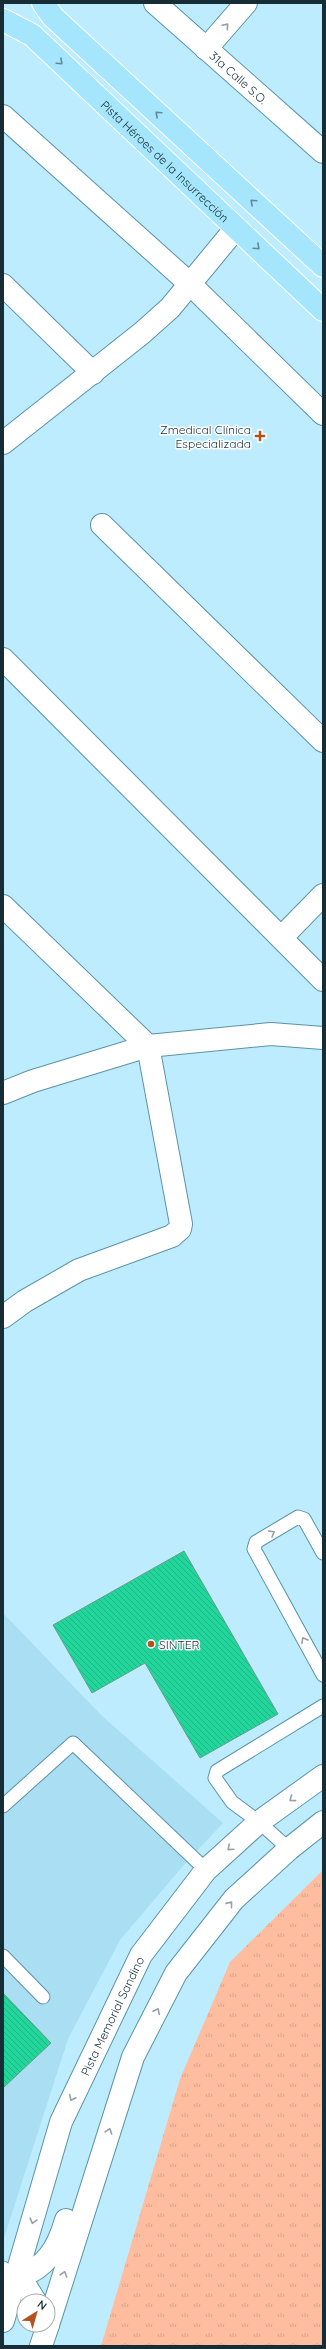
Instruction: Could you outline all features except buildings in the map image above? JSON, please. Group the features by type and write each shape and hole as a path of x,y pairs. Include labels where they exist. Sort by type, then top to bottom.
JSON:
{"main road":[{"path":"45,8 323,266"},
{"name":"Pista Héroes de la Insurrección","path":"3,20 32,35 323,310"}],"street":[{"name":"31a Calle S.O.","path":"155,3 323,152"},
{"path":"206,49 246,3"},
{"path":"3,116 189,283 323,414"},
{"path":"3,443 93,373 170,308 189,283 236,228"},
{"path":"3,285 93,373"},
{"path":"102,525 323,741"},
{"path":"3,659 282,937 323,980"},
{"path":"282,937 323,895"},
{"path":"3,906 148,1046 180,1218 180,1229 172,1236 79,1270 25,1301 3,1317"},
{"path":"3,1093 33,1081 148,1046 271,1034 323,1038"},
{"name":"Pista Memorial Sandino","path":"3,2320 10,2273 61,2122 141,1955 206,1870 260,1822 323,1776"},
{"path":"56,2299 133,2057 176,1973 234,1899 323,1822"},
{"path":"10,2273 32,2272 49,2258 59,2243 74,2195 97,2168"},
{"path":"10,2273 28,2288 31,2293"},
{"path":"27,2346 31,2333"},
{"path":"42,2346 46,2333"}],"lane":[{"path":"3,9 32,35"},
{"path":"323,1553 304,1519 298,1517 256,1542 254,1549 323,1675"},
{"path":"289,1850 260,1822 232,1802 215,1778 217,1770 323,1706"},
{"path":"3,1806 73,1743 206,1870"},
{"path":"3,1956 43,1997"}],"shaded area":[{"path":"3,1613 101,1715 223,1823 183,1866 120,1940 68,2039 3,2241"}],"green space":[{"path":"323,1870 323,2346 101,2346 180,2079 230,1962"}],"place":[{"name":"Zmedical Clínica Especializada","path":"260,436"},
{"name":"SINTER","path":"151,1644"}]}
